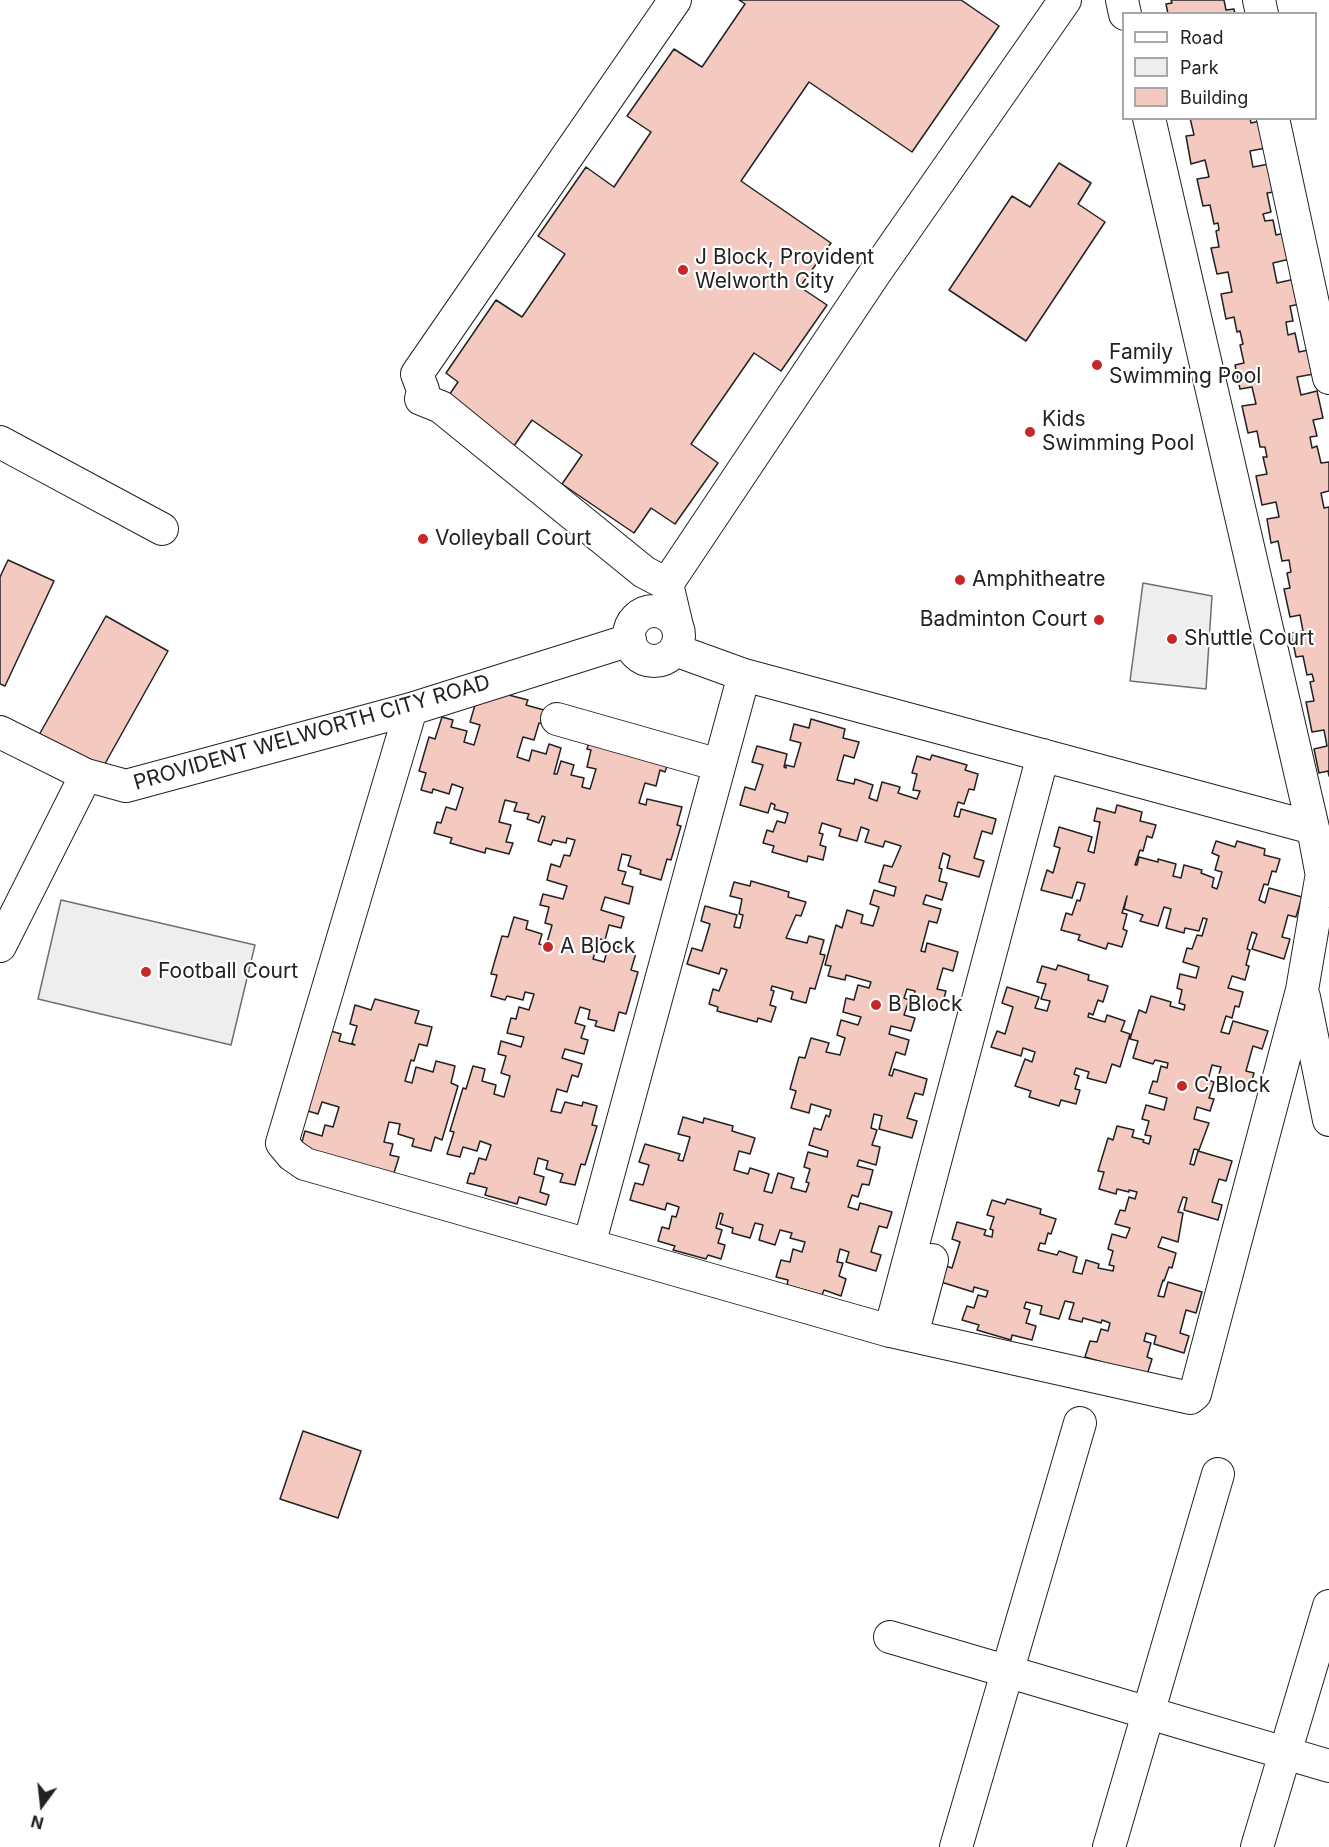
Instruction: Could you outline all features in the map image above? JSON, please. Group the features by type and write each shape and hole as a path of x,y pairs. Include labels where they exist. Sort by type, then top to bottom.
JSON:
{"street":[{"path":"667,584 644,572 441,406 421,399 423,390 417,374 675,0"},
{"path":"1065,0 875,273 667,584 675,636 668,657 649,660 640,656 633,649 630,640 630,630 634,621 650,611 660,611 669,615 675,636 752,677 1313,828"},
{"path":"1149,120 1313,828 1329,914"},
{"path":"1273,120 1329,378"},
{"path":"1287,120 1329,292"},
{"path":"0,442 162,530"},
{"name":"PROVIDENT WELWORTH CITY ROAD","path":"0,732 86,775 126,786 411,709 630,640"},
{"path":"597,1247 719,765 752,677"},
{"path":"597,1247 752,677"},
{"path":"411,709 282,1143 292,1155 305,1164 901,1333 1190,1398 1195,1394 1302,990 1322,873"},
{"path":"557,719 719,765"},
{"path":"901,1333 1053,758"},
{"path":"0,946 86,775"},
{"path":"1302,990 1329,1120"},
{"path":"956,1847 1080,1423"},
{"path":"1108,1847 1218,1474"},
{"path":"1257,1847 1329,1606"},
{"path":"890,1637 1329,1766"}],"green space":[{"name":"Shuttle Court","path":"1143,583 1212,596 1206,689 1130,681"},
{"name":"Football Court","path":"61,900 255,945 231,1045 38,999"}],"building":[{"name":"J Block, Provident Welworth City","path":"739,0 961,0 999,26 912,152 809,82 741,181 831,243 800,287 827,305 781,371 754,353 691,444 718,463 675,524 651,508 634,533 562,484 582,455 532,420 509,453 441,407 458,382 446,373 496,300 522,317 565,254 538,236 586,167 614,187 651,132 627,116 674,49 702,67 745,4"},
{"path":"1171,0 1224,0 1226,10 1234,9 1235,12 1168,12 1166,4 1172,3"},
{"path":"1190,120 1250,120 1251,123 1260,121 1266,148 1250,151 1253,167 1269,164 1274,192 1267,193 1271,212 1263,214 1265,221 1273,220 1276,235 1285,233 1290,259 1273,263 1277,283 1295,279 1301,304 1290,306 1293,321 1286,322 1288,335 1295,333 1299,352 1308,350 1314,374 1297,377 1301,395 1317,391 1323,418 1313,420 1317,436 1310,437 1312,448 1317,446 1321,463 1329,462 1329,491 1321,493 1324,508 1329,507 1329,776 1328,771 1319,773 1314,749 1327,746 1324,730 1312,732 1306,702 1314,701 1310,682 1314,681 1312,674 1307,675 1303,656 1296,657 1291,633 1303,631 1300,615 1290,617 1284,589 1290,588 1287,573 1291,572 1289,560 1282,561 1278,541 1271,543 1267,519 1279,517 1276,502 1262,505 1256,476 1267,474 1263,457 1267,457 1265,447 1260,447 1257,431 1248,433 1242,406 1256,404 1252,387 1240,389 1235,365 1244,363 1240,345 1243,344 1240,331 1237,332 1234,317 1226,319 1221,294 1232,292 1228,272 1217,274 1211,248 1219,247 1216,231 1219,230 1218,223 1214,224 1210,205 1203,206 1197,179 1209,177 1205,160 1191,164 1186,136 1194,135"},
{"path":"1059,163 1091,183 1078,204 1105,222 1026,341 949,290 1012,196 1030,207"},
{"path":"8,560 54,581 5,686 0,684 0,577"},
{"path":"106,616 168,651 102,769 39,735"},
{"name":"A Block","path":"497,692 528,700 526,705 551,712 547,725 539,723 534,740 523,737 517,757 529,761 532,750 546,754 549,744 561,748 554,774 557,774 561,761 574,765 571,775 584,778 582,787 590,789 596,769 587,767 591,750 587,749 591,735 670,757 665,772 660,770 656,786 645,783 639,803 646,805 647,799 682,807 677,825 681,826 671,860 667,859 661,880 640,874 641,870 628,866 631,856 622,854 618,870 626,872 622,884 633,887 629,904 605,897 601,910 624,917 621,928 609,925 605,940 599,939 593,959 604,962 608,948 617,951 618,947 636,953 631,970 638,972 626,1014 619,1012 614,1031 595,1026 597,1021 588,1019 590,1010 580,1007 575,1023 585,1026 581,1038 588,1040 584,1054 565,1049 562,1058 582,1064 578,1077 572,1075 567,1092 557,1089 551,1111 561,1113 565,1102 582,1106 583,1102 597,1106 592,1125 597,1126 585,1165 581,1164 575,1185 560,1182 563,1174 546,1169 548,1161 538,1158 534,1174 544,1177 540,1192 549,1195 546,1205 519,1197 517,1204 485,1195 487,1188 467,1183 470,1173 474,1174 479,1158 486,1160 491,1145 480,1141 477,1151 463,1147 460,1157 447,1154 454,1132 450,1131 463,1088 466,1089 473,1066 485,1069 482,1081 496,1085 494,1094 504,1097 510,1076 501,1073 506,1056 498,1054 501,1041 521,1047 524,1037 507,1033 511,1018 516,1019 519,1007 529,1010 534,994 525,992 523,1000 507,996 505,1000 491,996 497,975 491,974 502,936 508,937 514,917 528,921 526,929 542,934 539,944 546,946 552,925 545,923 549,907 540,905 543,894 563,899 567,886 547,880 551,864 560,867 564,855 570,856 575,840 567,838 566,843 553,840 551,845 538,841 545,817 542,816 539,823 527,819 529,814 514,811 517,803 505,800 499,822 511,825 506,842 513,843 509,854 486,848 485,853 450,843 452,838 434,833 437,822 441,823 446,807 456,810 463,788 452,784 449,794 433,789 432,793 421,790 426,773 419,771 429,737 435,739 442,717 453,720 451,727 467,731 464,742 474,745 480,725 470,722 475,705"},
{"name":"B Block","path":"811,719 845,729 843,738 859,742 854,758 844,755 837,780 854,784 855,779 873,785 869,798 877,801 882,782 900,787 898,793 917,799 920,791 913,790 917,774 912,773 917,756 930,760 932,755 967,765 965,770 978,774 974,790 969,789 964,804 958,802 954,816 959,817 961,809 996,819 992,834 982,831 974,858 984,861 979,877 947,868 950,856 943,853 939,868 942,869 939,881 947,883 942,900 926,895 923,904 941,909 937,923 929,921 921,951 925,952 927,943 958,952 953,971 943,968 937,989 946,991 941,1009 913,1000 915,991 907,989 904,998 909,1000 904,1015 915,1018 911,1031 891,1026 889,1034 909,1040 905,1055 896,1052 889,1075 892,1076 894,1069 927,1079 923,1095 915,1093 907,1118 917,1121 912,1138 879,1129 882,1116 874,1114 871,1128 877,1130 872,1145 880,1147 876,1165 859,1160 857,1166 873,1170 869,1185 862,1184 858,1197 852,1195 848,1207 858,1210 860,1203 892,1212 887,1228 879,1226 871,1252 881,1255 876,1271 846,1262 849,1252 840,1249 837,1262 843,1263 839,1276 846,1279 841,1296 824,1290 822,1295 787,1285 788,1280 776,1277 781,1260 790,1262 793,1249 802,1252 805,1242 790,1238 792,1233 780,1230 775,1245 759,1240 763,1225 755,1223 750,1238 732,1233 733,1228 720,1224 723,1214 720,1213 716,1228 722,1230 718,1243 725,1245 721,1259 708,1255 706,1259 673,1250 675,1246 658,1241 662,1227 669,1229 672,1216 676,1217 679,1207 667,1203 665,1210 630,1200 635,1183 643,1185 649,1165 639,1162 645,1144 680,1154 678,1160 683,1161 690,1137 678,1134 683,1117 703,1123 704,1118 733,1126 732,1131 755,1138 750,1154 739,1151 734,1170 748,1174 750,1168 769,1174 764,1191 772,1193 778,1173 794,1178 791,1188 806,1192 810,1169 804,1167 808,1152 827,1157 828,1151 809,1145 814,1128 821,1130 826,1115 829,1117 831,1110 811,1104 809,1113 791,1108 796,1091 790,1089 799,1057 805,1058 811,1038 829,1043 826,1052 840,1055 845,1038 837,1035 841,1020 858,1025 861,1017 843,1012 846,998 854,1000 858,985 869,988 871,982 846,975 845,980 828,976 831,966 825,965 836,925 842,928 847,910 863,915 861,923 873,926 879,907 870,904 874,890 894,896 896,887 879,882 884,865 892,867 901,846 885,841 883,847 865,842 869,830 861,827 857,841 839,836 841,829 822,823 819,833 823,834 820,845 826,847 823,860 808,856 807,862 772,852 774,846 763,843 767,830 773,832 777,821 785,823 788,813 774,809 775,805 771,803 768,813 740,805 745,787 755,790 763,765 752,762 757,746 787,754 784,767 786,768 786,765 794,767 801,743 790,740 794,724 809,728"},
{"name":"C Block","path":"1117,805 1142,812 1140,821 1156,825 1152,838 1147,836 1143,851 1140,850 1135,865 1139,857 1176,864 1173,876 1181,878 1184,865 1202,870 1201,873 1214,878 1212,887 1217,889 1222,872 1215,870 1219,856 1212,853 1216,841 1235,847 1237,841 1265,849 1264,855 1280,859 1276,872 1272,871 1268,885 1264,884 1259,900 1265,903 1269,888 1302,897 1296,917 1288,915 1282,937 1290,939 1284,959 1252,949 1257,934 1252,932 1247,949 1250,950 1246,965 1249,966 1245,980 1232,976 1228,988 1243,992 1239,1007 1235,1006 1232,1018 1226,1016 1221,1032 1229,1034 1233,1021 1268,1031 1262,1049 1253,1046 1246,1071 1254,1073 1249,1091 1217,1081 1221,1067 1212,1065 1208,1080 1214,1082 1209,1098 1214,1099 1210,1111 1197,1107 1194,1119 1209,1123 1199,1150 1194,1149 1190,1164 1194,1165 1198,1151 1232,1161 1226,1181 1219,1179 1212,1202 1222,1205 1218,1220 1184,1210 1187,1198 1183,1197 1178,1212 1183,1213 1178,1242 1162,1237 1158,1247 1176,1253 1172,1268 1169,1267 1158,1296 1164,1297 1168,1282 1202,1292 1196,1313 1186,1310 1180,1333 1189,1336 1184,1353 1154,1344 1156,1336 1146,1333 1144,1341 1151,1343 1147,1357 1152,1359 1147,1375 1100,1367 1102,1362 1085,1357 1090,1341 1097,1342 1101,1329 1108,1331 1110,1323 1083,1318 1082,1322 1069,1319 1074,1303 1065,1301 1059,1319 1040,1314 1042,1306 1026,1302 1024,1308 1030,1310 1026,1323 1036,1326 1032,1340 1012,1335 1011,1340 977,1330 979,1325 962,1320 967,1306 974,1308 978,1295 986,1297 988,1291 974,1287 973,1292 941,1282 946,1266 952,1268 960,1242 952,1239 957,1222 986,1230 984,1235 992,1237 993,1230 990,1229 994,1217 987,1215 992,1200 1005,1204 1007,1199 1041,1209 1040,1214 1056,1219 1051,1234 1048,1233 1045,1244 1040,1243 1038,1250 1057,1255 1059,1251 1077,1257 1073,1272 1082,1274 1086,1260 1099,1264 1098,1268 1113,1271 1114,1266 1109,1265 1113,1251 1108,1249 1112,1234 1126,1238 1130,1228 1115,1224 1120,1210 1125,1211 1129,1197 1135,1199 1137,1192 1117,1189 1116,1194 1099,1189 1104,1172 1098,1171 1108,1138 1113,1140 1117,1126 1134,1130 1132,1137 1149,1144 1151,1136 1145,1135 1149,1121 1142,1119 1146,1105 1164,1110 1167,1098 1149,1093 1153,1081 1157,1082 1161,1066 1167,1068 1168,1063 1155,1060 1153,1064 1133,1058 1138,1041 1130,1039 1139,1010 1146,1013 1151,996 1171,1002 1170,1006 1184,1010 1185,1005 1179,1003 1182,990 1177,988 1180,974 1196,978 1199,967 1183,962 1187,948 1192,949 1197,935 1202,936 1207,919 1203,918 1199,931 1185,928 1184,933 1166,928 1171,909 1164,907 1158,926 1140,921 1143,915 1124,909 1127,896 1122,913 1127,914 1123,929 1127,931 1122,947 1108,943 1106,949 1078,940 1080,935 1061,930 1066,913 1072,915 1077,900 1080,901 1085,884 1077,882 1072,898 1041,890 1047,870 1053,873 1060,848 1054,846 1059,827 1092,837 1088,851 1094,853 1100,822 1094,821 1097,808 1115,813"},
{"path":"751,881 789,892 788,897 806,902 801,916 796,915 786,938 807,943 809,936 824,940 820,954 825,955 815,989 810,988 806,1003 791,999 793,992 772,986 771,990 774,991 770,1005 776,1007 771,1022 758,1018 757,1022 717,1011 718,1007 709,1004 713,989 719,991 727,970 721,968 719,974 687,964 692,948 702,951 710,924 701,921 705,906 737,915 734,927 740,928 743,915 739,914 742,899 730,896 734,882 750,886"},
{"path":"1058,965 1089,975 1088,980 1108,986 1103,1002 1098,1000 1093,1015 1089,1013 1088,1017 1105,1022 1107,1015 1125,1021 1121,1031 1130,1034 1120,1067 1112,1064 1106,1083 1087,1078 1089,1072 1076,1068 1074,1074 1079,1076 1075,1089 1080,1090 1076,1104 1061,1100 1059,1106 1029,1097 1031,1091 1015,1086 1025,1059 1032,1062 1035,1052 1023,1048 1021,1056 991,1047 997,1031 1005,1034 1013,1007 1002,1003 1007,987 1039,997 1035,1008 1047,1011 1050,1001 1041,999 1046,984 1037,982 1042,966 1056,970"},
{"path":"375,999 419,1011 415,1023 432,1027 427,1046 419,1044 414,1061 411,1060 405,1081 412,1083 416,1067 433,1072 436,1061 455,1066 451,1083 458,1086 442,1140 435,1137 431,1151 412,1146 414,1139 398,1134 400,1124 389,1122 384,1142 393,1144 390,1155 399,1157 393,1176 300,1149 305,1131 322,1136 325,1125 333,1127 339,1107 322,1102 318,1114 301,1109 324,1029 341,1034 339,1041 355,1045 352,1043 357,1026 350,1024 355,1005 371,1010"},
{"path":"303,1431 361,1451 338,1518 280,1499"}],"place":[{"name":"J Block, Provident Welworth City","path":"683,270"},
{"name":"Family Swimming Pool","path":"1097,365"},
{"name":"Kids Swimming Pool","path":"1030,432"},
{"name":"Volleyball Court","path":"423,539"},
{"name":"Amphitheatre","path":"960,580"},
{"name":"Badminton Court","path":"1099,620"},
{"name":"Shuttle Court","path":"1172,639"},
{"name":"A Block","path":"548,947"},
{"name":"Football Court","path":"146,972"},
{"name":"B Block","path":"876,1005"},
{"name":"C Block","path":"1182,1086"}]}
